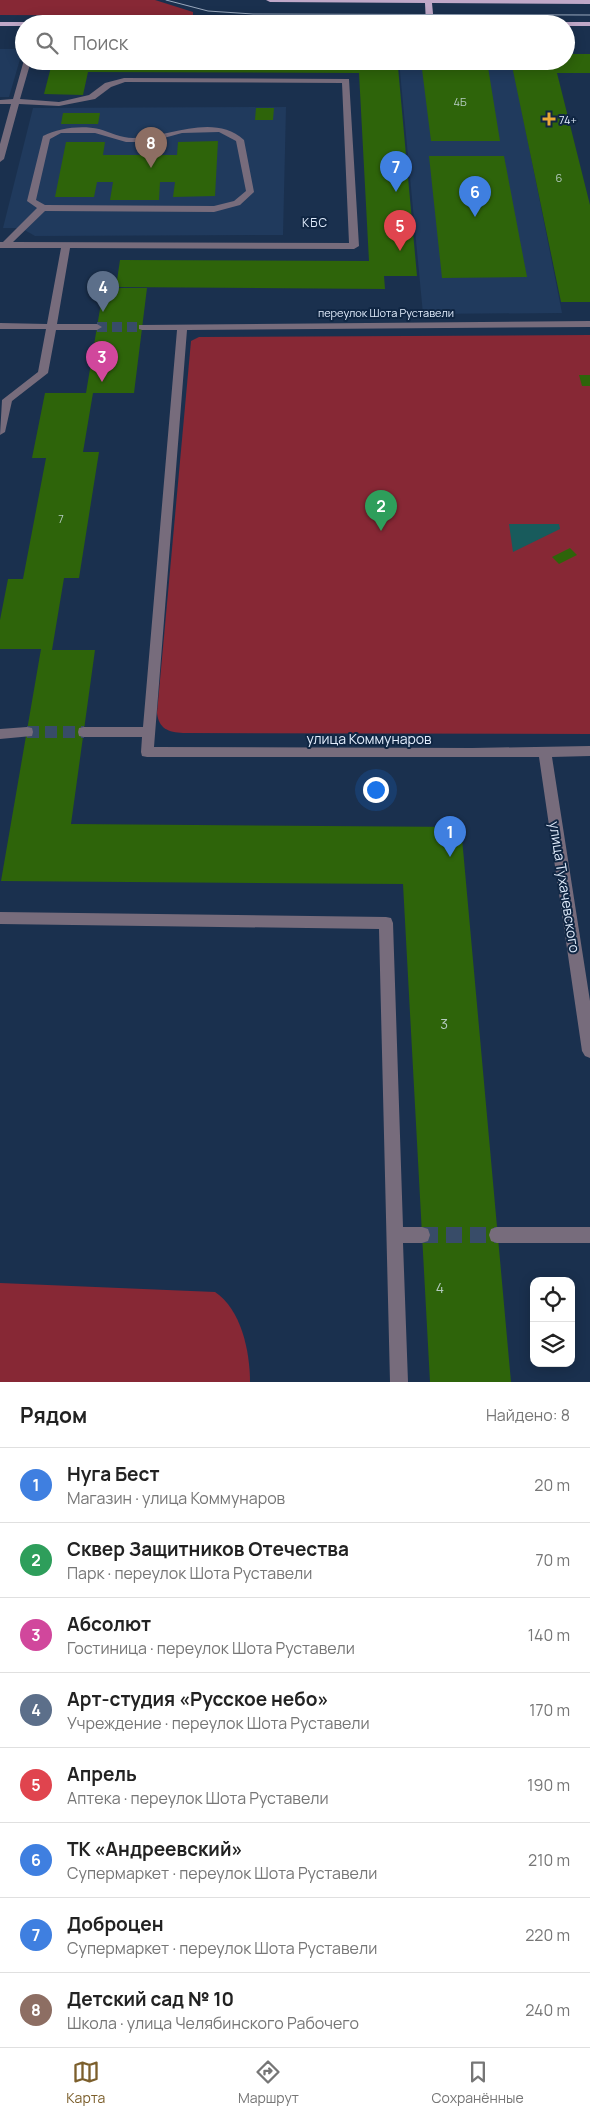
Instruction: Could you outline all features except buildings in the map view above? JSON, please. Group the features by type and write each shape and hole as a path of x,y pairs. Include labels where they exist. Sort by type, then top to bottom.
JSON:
{"main road":[{"path":"270,0 590,2"},
{"path":"428,1 429,15"},
{"path":"0,24 15,24"},
{"path":"575,24 590,24"}],"street":[{"path":"0,159 25,70"},
{"path":"0,102 34,101 59,104 92,96 108,85 124,80 346,81 354,246 3,245"},
{"path":"3,245 43,208 214,209 237,204 250,192 240,140 220,130 182,130 154,139 140,140 126,140 96,131 60,131 46,138 31,201 43,208"},
{"path":"0,432 7,400 43,373 66,245"},
{"name":"переулок Шота Руставели","path":"142,327 590,324"},
{"path":"0,326 97,327"},
{"path":"84,732 148,732 182,326"},
{"path":"0,734 27,732"},
{"name":"улица Коммунаров","path":"148,732 147,752 590,751"},
{"name":"улица Тухачевского","path":"545,752 590,1051"},
{"path":"0,918 386,923 399,1382"},
{"path":"394,1235 422,1235"},
{"path":"498,1235 590,1235"}],"shaded area":[{"path":"0,0 155,0 193,12 193,15 0,15"},
{"path":"0,49 15,49 15,70 17,70 9,97 0,97"},
{"path":"400,70 514,70 562,313 423,314"},
{"path":"286,107 283,235 35,236 21,228 3,228 33,108"},
{"path":"590,335 590,734 183,733 173,732 162,726 157,713 191,341 199,337"},
{"path":"509,524 559,524 560,529 513,552"},
{"path":"0,1283 215,1292 224,1299 238,1320 246,1344 250,1382 0,1382"}],"tunnel":[{"path":"97,327 142,327"},
{"path":"27,732 84,732"},
{"path":"422,1235 497,1235"}],"tram line":[{"path":"166,0 208,11 253,14 590,15"}],"place":[{"name":"74+","path":"549,119"},
{"name":"Детский сад № 10","path":"151,168"},
{"name":"Доброцен","path":"396,192"},
{"name":"ТК «Андреевский»","path":"475,217"},
{"name":"Апрель","path":"400,251"},
{"name":"Арт-студия «Русское небо»","path":"103,312"},
{"name":"Абсолют","path":"102,382"},
{"name":"Сквер Защитников Отечества","path":"381,531"},
{"name":"Нуга Бест","path":"450,857"}],"district":[{"name":"КБС","path":"315,222"}]}
